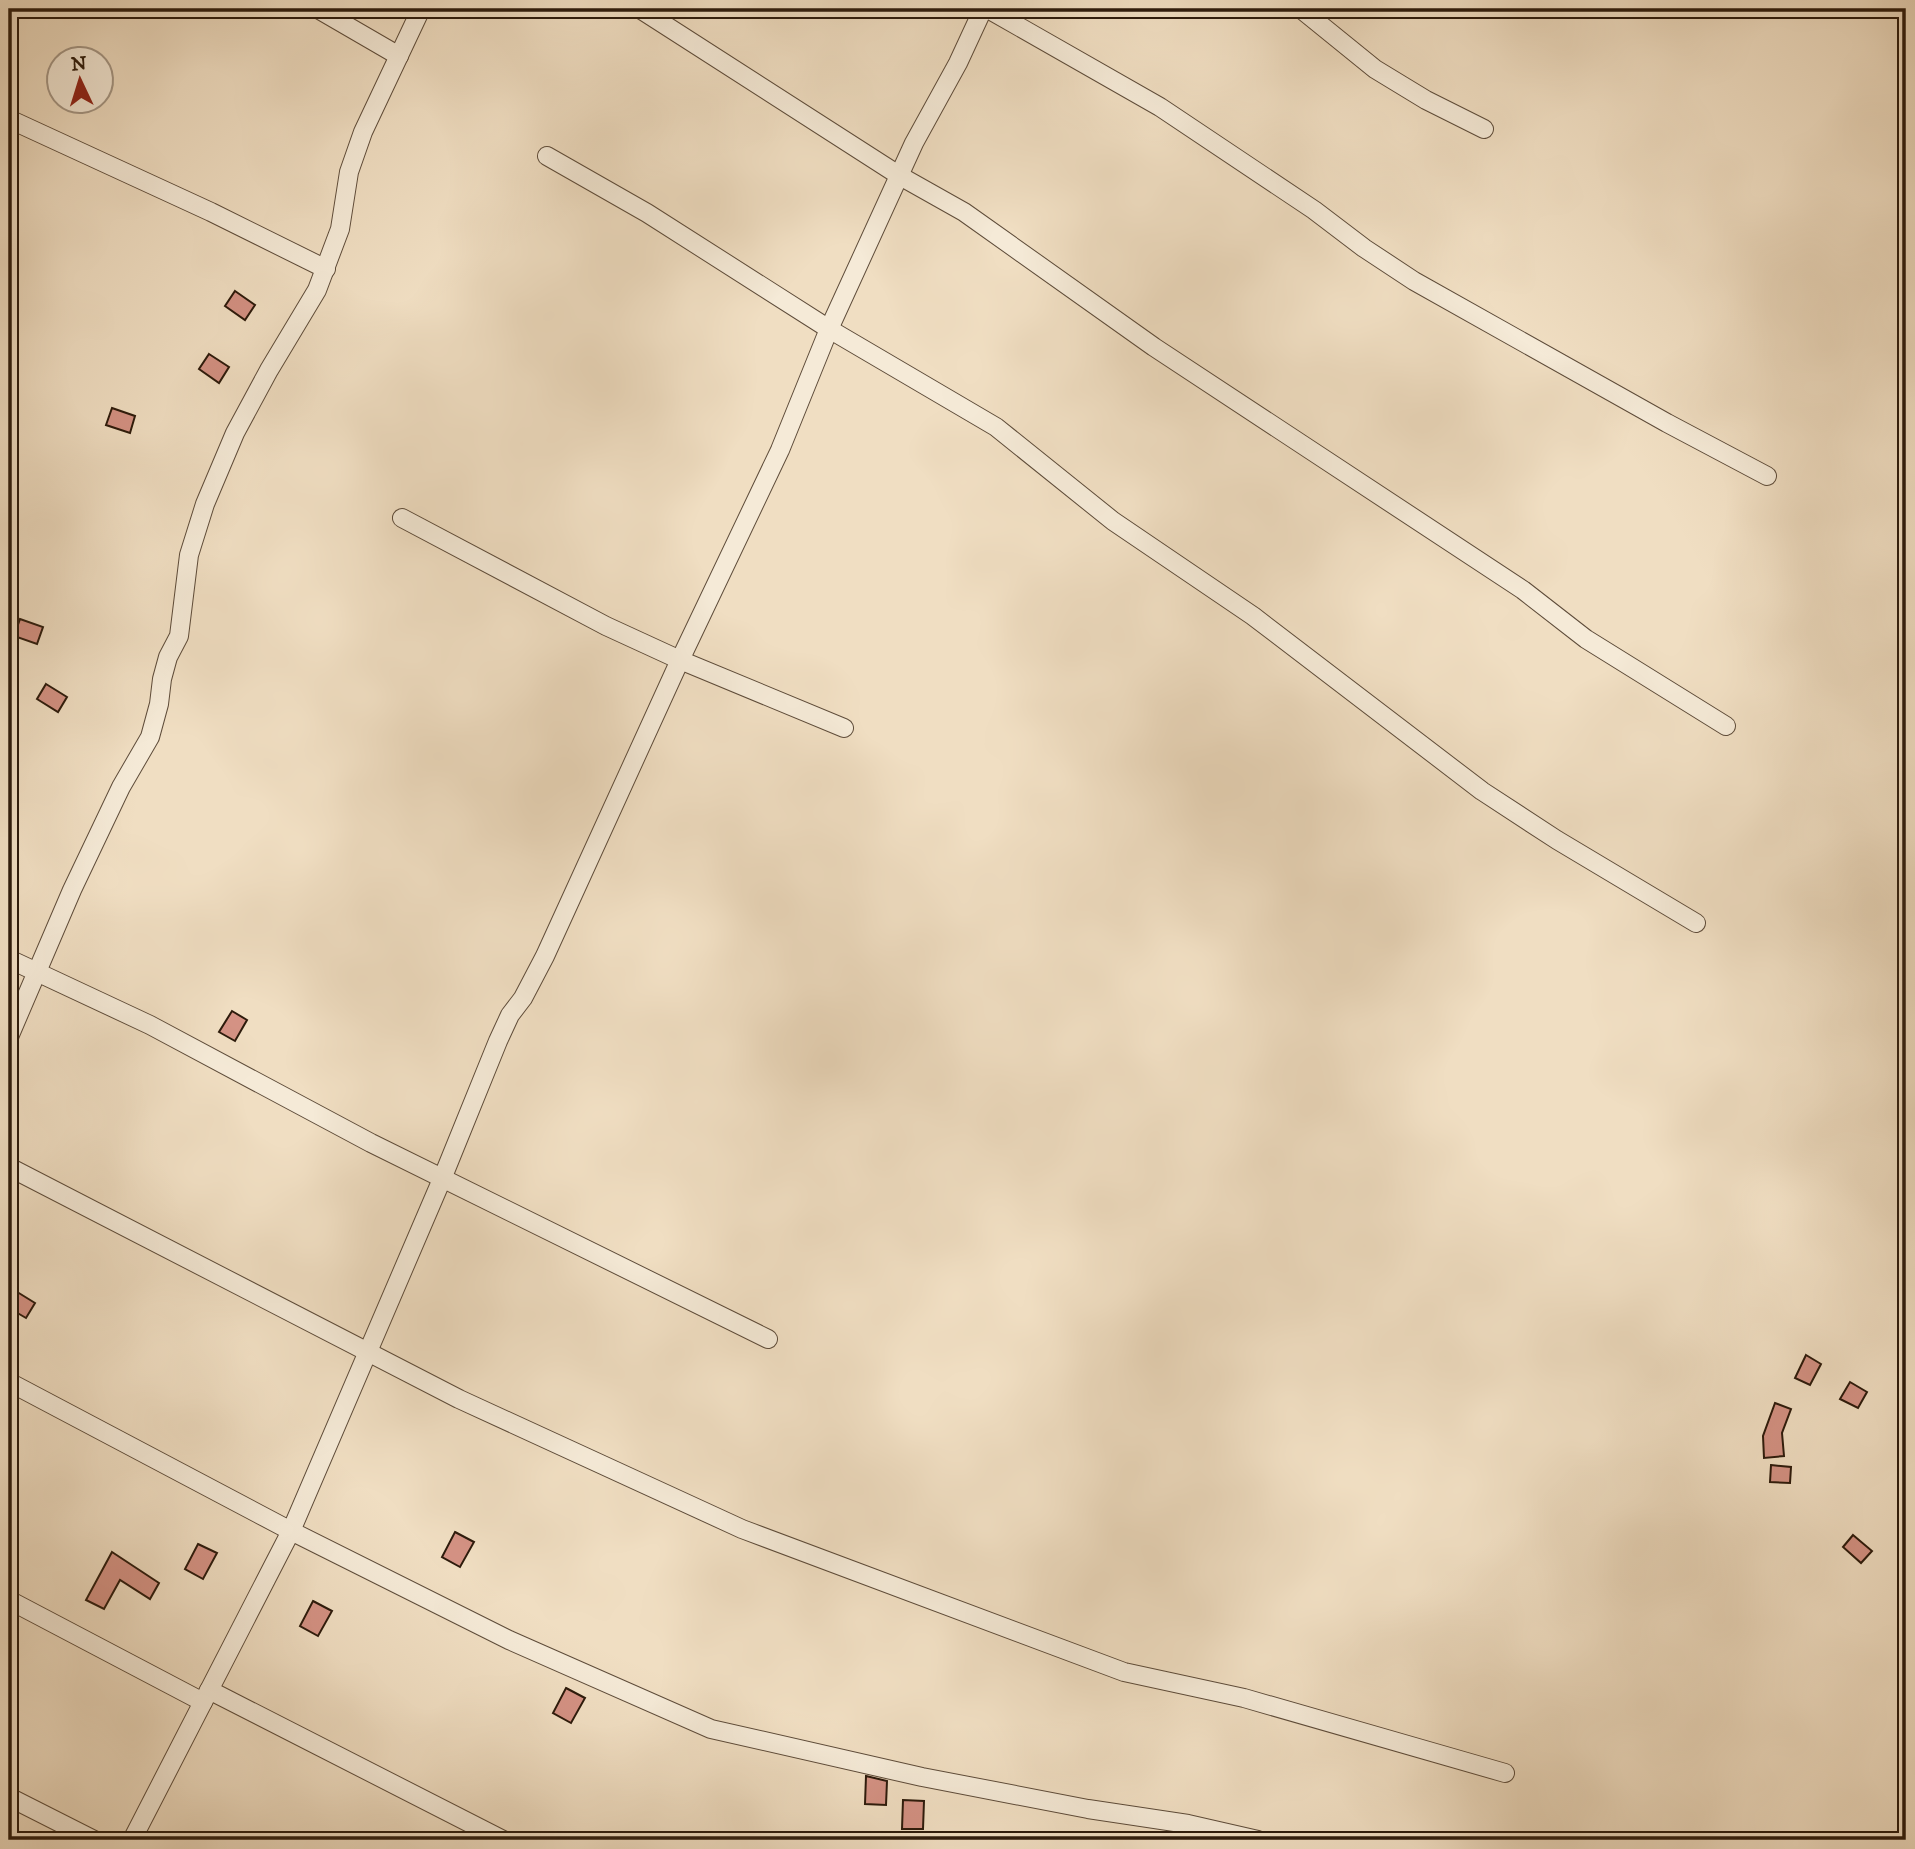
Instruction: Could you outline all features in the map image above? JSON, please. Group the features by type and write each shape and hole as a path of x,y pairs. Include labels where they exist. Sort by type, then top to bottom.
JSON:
{"street":[{"path":"318,9 400,56"},
{"path":"9,1037 36,971 121,787 150,737 168,657 179,636 189,555 205,503 235,433 317,290 340,229 349,173 356,152 380,94 421,9"},
{"path":"640,9 900,176 964,212 1154,347 1524,590 1586,639 1726,726"},
{"path":"132,1840 291,1531 442,1179 498,1041 545,956 779,450 829,329 914,144 985,9 1160,107 1304,203 1414,281 1767,476"},
{"path":"1301,9 1375,69 1426,100 1485,129"},
{"path":"9,119 326,269"},
{"path":"547,156 647,213 829,329 996,427 1113,521 1286,640 1482,791 1557,840 1696,923"},
{"path":"402,518 606,626 844,729"},
{"path":"9,959 173,1037 442,1179 768,1339"},
{"path":"9,1167 459,1399 742,1529 1125,1672 1244,1698 1505,1773"},
{"path":"9,1382 291,1531 509,1640 711,1729 922,1777 1088,1809 1188,1824 1258,1840"},
{"path":"9,1600 503,1840"},
{"path":"9,1797 94,1840"}],"building":[{"path":"235,291 255,305 245,320 225,306"},
{"path":"209,354 229,367 219,383 199,369"},
{"path":"112,408 135,416 130,433 106,425"},
{"path":"20,619 43,627 37,644 14,636"},
{"path":"46,684 67,697 58,712 37,699"},
{"path":"232,1011 247,1020 235,1041 219,1032"},
{"path":"14,1290 35,1303 26,1318 9,1308 9,1299"},
{"path":"1806,1355 1821,1364 1810,1385 1795,1378"},
{"path":"1850,1382 1867,1392 1858,1408 1840,1399"},
{"path":"1775,1403 1791,1409 1782,1433 1784,1456 1764,1458 1763,1436"},
{"path":"1771,1465 1791,1467 1790,1483 1770,1482"},
{"path":"455,1532 474,1542 460,1567 442,1557"},
{"path":"1853,1535 1872,1551 1861,1563 1843,1547"},
{"path":"198,1544 217,1553 203,1579 185,1569"},
{"path":"112,1552 159,1583 150,1599 120,1580 104,1609 86,1600"},
{"path":"313,1601 332,1611 318,1636 300,1626"},
{"path":"566,1688 585,1698 571,1723 553,1713"},
{"path":"866,1776 887,1781 886,1805 865,1804"},
{"path":"903,1800 924,1801 923,1829 902,1829"}]}
